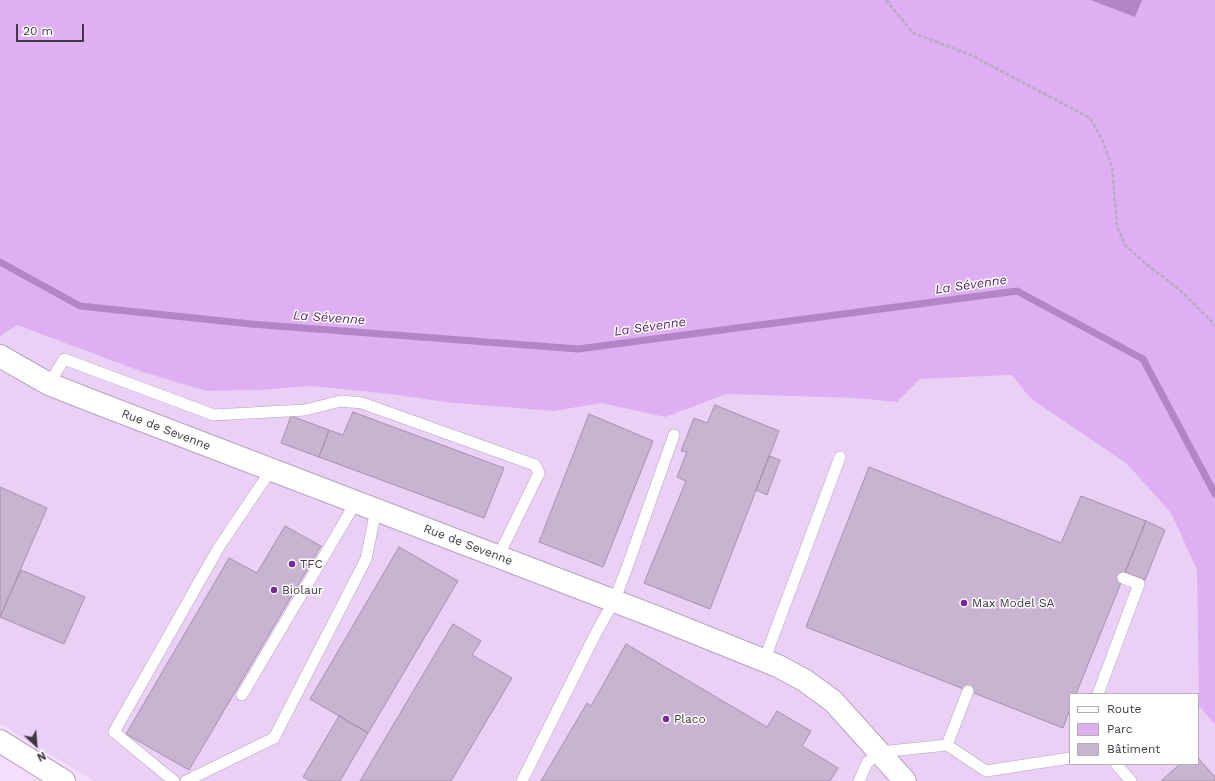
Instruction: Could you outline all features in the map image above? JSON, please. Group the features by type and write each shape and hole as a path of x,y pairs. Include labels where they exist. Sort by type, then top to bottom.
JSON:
{"street":[{"name":"Rue de Sevenne","path":"0,356 49,384 614,601 764,661 804,680 833,701 905,781"},
{"path":"0,741 64,781"}],"lane":[{"path":"49,384 64,359 214,415 305,410 341,401 362,403 536,465 539,473 498,557"},
{"path":"522,781 596,632 614,601 674,435"},
{"path":"764,661 840,457"},
{"path":"174,781 114,732 219,547 270,470"},
{"path":"242,695 356,502"},
{"path":"186,781 274,738 366,559 376,510"},
{"path":"1098,693 1139,584 1123,578"},
{"path":"947,745 968,691"},
{"path":"859,781 867,763 880,752 947,745 986,771 1069,758"},
{"path":"1117,765 1131,781"}],"path":[{"path":"886,0 913,33 971,55 1090,118 1102,140 1112,167 1116,226 1125,245 1147,265 1179,289 1215,325"}],"shaded area":[{"path":"1091,0 1142,0 1135,17"},
{"path":"17,325 207,391 262,390 311,386 390,394 453,403 554,411 601,403 665,417 727,394 854,398 897,402 920,379 1012,375 1030,398 1127,464 1171,513 1197,570 1199,693 1069,693 1069,765 1199,765 1199,706 1215,725 1215,781 94,781 0,724 0,336"}],"green space":[{"path":"0,0 1215,0 1215,725 1199,706 1197,570 1171,513 1127,464 1030,398 1012,375 920,379 897,402 854,398 727,394 665,417 601,403 554,411 453,403 390,394 311,386 262,390 207,391 143,372 17,325 0,336"}],"building":[{"path":"715,405 779,431 710,609 644,583 686,481 677,477 687,452 681,451 694,418 707,423"},
{"path":"353,412 504,468 484,518 319,457 329,430 343,435"},
{"path":"589,414 653,441 603,567 539,542"},
{"path":"291,416 329,430 319,457 281,443"},
{"path":"769,456 780,460 767,495 756,490"},
{"name":"Max Model SA","path":"869,467 1061,543 1081,496 1146,521 1076,693 1069,693 1069,712 1063,728 806,627"},
{"path":"0,487 47,508 0,617"},
{"path":"1146,521 1165,530 1145,580 1125,572"},
{"path":"285,526 321,546 189,770 126,734 229,558 257,573"},
{"path":"399,547 458,581 368,733 310,699"},
{"path":"21,570 85,597 64,644 0,617"},
{"path":"453,624 481,641 472,655 512,678 451,781 360,781"},
{"name":"Placo","path":"626,644 767,727 777,711 811,731 802,746 838,768 830,781 541,781 587,703 591,706"},
{"path":"339,716 368,733 340,781 310,781 303,777"},
{"path":"1199,759 1215,777 1215,781 1161,781 1179,765 1199,765"}],"waterway":[{"name":"La Sévenne","path":"0,262 80,306 251,324 578,349 1017,291 1143,359 1215,494"}],"place":[{"name":"TFC","path":"292,564"},
{"name":"Biolaur","path":"274,590"},
{"name":"Max Model SA","path":"964,603"},
{"name":"Placo","path":"666,719"}]}
